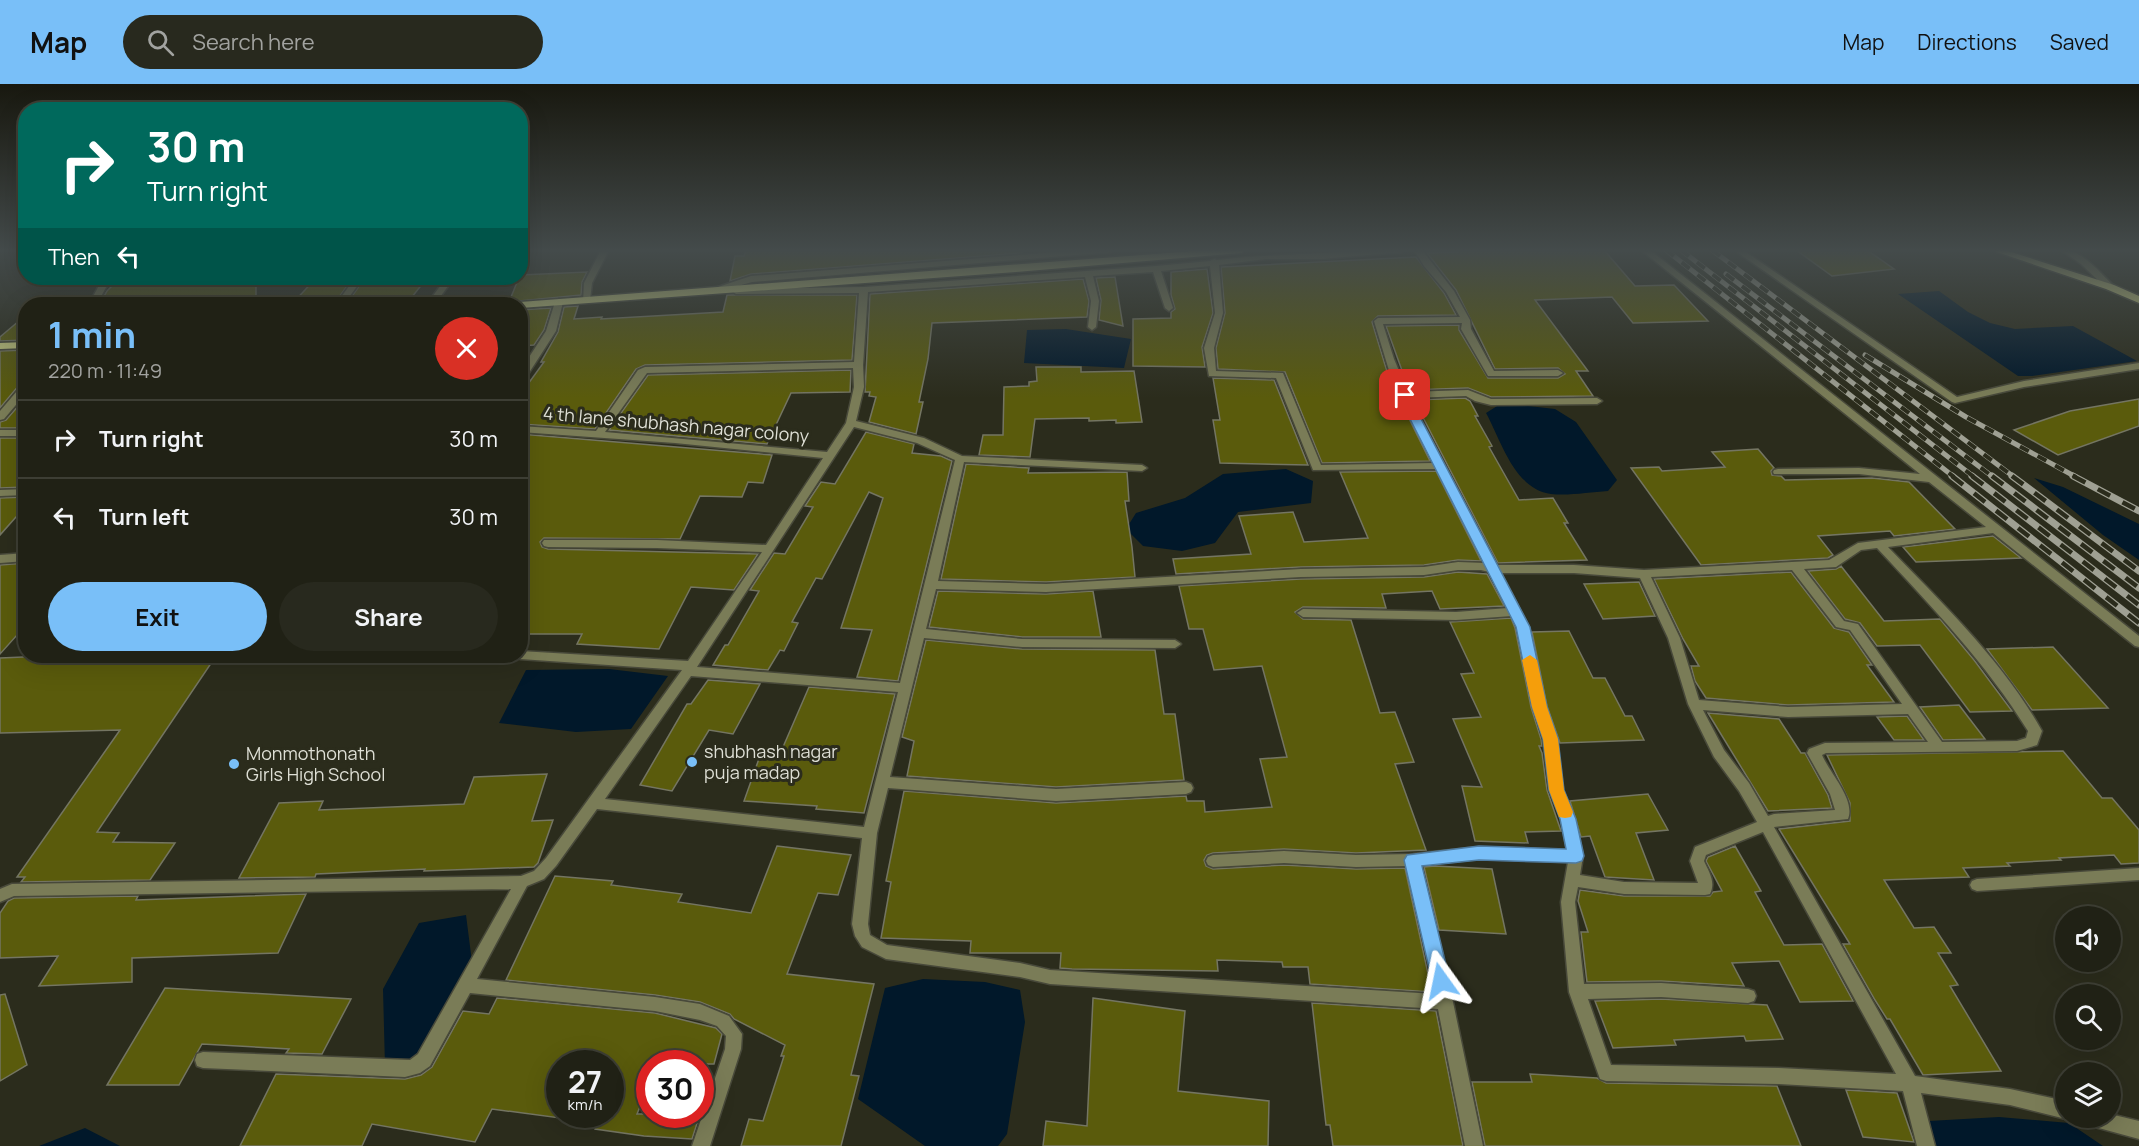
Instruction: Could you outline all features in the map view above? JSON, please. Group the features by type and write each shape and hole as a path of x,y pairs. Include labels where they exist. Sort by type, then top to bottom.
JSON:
{"main road":[{"path":"528,304 592,300"},
{"path":"0,346 18,345"}],"street":[{"path":"0,896 12,890 522,882 539,874 551,862 690,668 851,423 859,387 858,365 863,300"},
{"path":"1092,327 1095,300"},
{"path":"1166,300 1169,308"},
{"path":"1218,300 1219,313 1209,348 1212,374 1280,375 1317,468 1441,466"},
{"path":"1455,300 1466,320 1466,329 1491,374 1558,374"},
{"path":"1708,300 2139,644"},
{"path":"1810,300 1955,400 2024,384 2139,366"},
{"path":"528,367 551,331 558,302"},
{"path":"1466,320 1378,321 1383,345 1414,417 1523,627 1539,707 1551,739 1556,790 1568,819 1576,856 1568,902 1577,992 1606,1073 1909,1081 2040,1102 2055,1107"},
{"path":"599,434 641,372 645,370 858,365"},
{"path":"1405,395 1468,393 1478,399 1491,402 1597,401"},
{"path":"0,417 18,396"},
{"path":"851,423 920,439 960,459 1142,468"},
{"name":"4 th lane shubhash nagar colony","path":"528,430 830,455"},
{"path":"0,433 18,433"},
{"path":"960,459 913,666 905,687 870,833 860,924 867,944 885,952 1020,970 1050,977 1445,1002"},
{"path":"1778,472 1859,471 1934,478"},
{"path":"0,493 18,492"},
{"path":"932,585 1046,588 1300,573 1424,572 1458,566 1482,566 1491,569 1574,569 1644,574 1796,567 1832,564 1858,547 1998,530"},
{"path":"548,543 657,544 769,549"},
{"path":"1571,880 1624,888 1705,889 1705,879 1697,861 1700,851 1774,820 1843,815 1843,803 1818,765 1814,753 1825,748 2016,746 2032,741 2035,731 2018,702 1965,637 1879,544"},
{"path":"0,559 18,558"},
{"path":"1796,567 1840,624 1854,627 1938,746"},
{"path":"1644,574 1674,638 1694,704 1719,753 1744,787 1909,1081 1926,1146"},
{"path":"1303,613 1434,616 1517,612"},
{"path":"919,633 1022,643 1175,644"},
{"path":"528,656 905,687"},
{"path":"1694,704 1788,712 1911,710"},
{"path":"882,782 1056,795 1186,788"},
{"path":"594,803 870,833"},
{"path":"1213,861 1284,857 1356,861 1413,860 1479,853 1576,856"},
{"path":"1413,860 1474,1146"},
{"path":"1977,885 2139,874"},
{"path":"203,1060 405,1069 414,1067 424,1060 522,882"},
{"path":"467,985 655,1004 700,1012 723,1021 734,1034 733,1049 701,1146"},
{"path":"1577,992 1661,990 1748,996"},
{"path":"2121,1125 2139,1130"}],"water":[{"path":"1906,300 1951,300 1968,312 1990,323 2015,329 2073,326 2137,361 2018,376"},
{"path":"1066,329 1131,339 1124,368 1024,363 1027,330"},
{"path":"1502,403 1555,409 1576,422 1617,480 1608,491 1565,495 1538,490 1527,483 1510,462 1486,413"},
{"path":"1286,469 1313,481 1311,503 1238,512 1215,543 1182,551 1143,546 1126,529 1136,513 1185,498 1223,474"},
{"path":"2034,478 2063,487 2139,524 2139,560 2103,535"},
{"path":"609,669 668,676 631,729 576,732 499,723 526,670"},
{"path":"466,915 472,962 424,1055 385,1066 383,989 419,923"},
{"path":"923,979 985,982 1020,990 1025,1022 1007,1134 998,1146 925,1146 858,1099 885,988"},
{"path":"1999,1117 2055,1122 2055,1128 2076,1128 2103,1146 1934,1146 1929,1121"},
{"path":"85,1128 120,1146 39,1146"}],"building":[{"path":"726,300 857,300 852,360 645,365 636,369 595,429 528,425 528,384 544,362 541,362 558,332 564,307 578,306 574,319 723,312"},
{"path":"870,300 1089,300 1087,317 932,323 928,359 919,402 923,402 916,434 869,422 876,397 869,396 870,392 865,392"},
{"path":"1101,300 1119,300 1123,326 1099,320"},
{"path":"1172,300 1211,300 1213,313 1202,347 1205,367 1133,366 1133,319 1171,318 1171,312 1175,309"},
{"path":"1224,300 1448,300 1456,315 1378,316 1372,322 1389,378 1430,461 1322,463 1285,372 1218,369 1216,348 1225,313"},
{"path":"1461,300 1546,300 1535,300 1588,371 1576,371 1593,396 1491,397 1468,388 1409,390 1386,326 1459,325 1459,330 1488,378 1558,378 1565,374 1558,368 1495,369"},
{"path":"1614,300 1688,300 1708,321 1633,323"},
{"path":"551,308 544,330 534,345 528,345 528,309"},
{"path":"18,322 18,340 0,341 0,337"},
{"path":"18,350 18,387 0,408 0,351"},
{"path":"1036,367 1081,367 1081,372 1134,371 1142,422 1089,421 1089,418 1035,419 1030,457 979,455 983,435 1003,435 1004,387 1029,386 1029,382 1037,381"},
{"path":"851,370 850,392 791,393 767,444 609,430 648,375"},
{"path":"1213,378 1274,380 1308,465 1220,463 1213,420 1220,420"},
{"path":"1465,398 1470,401 1478,416 1475,416 1492,446 1489,447 1519,500 1553,498 1568,523 1564,523 1587,560 1498,563 1414,400"},
{"path":"2139,399 2139,426 2058,455 2014,430 2070,411"},
{"path":"18,406 18,428 0,428 0,422 6,420"},
{"path":"866,432 914,444 912,453 941,456 952,461 898,681 857,677 872,630 841,628 883,498 869,492 822,579 816,578 792,622 798,623 784,651 780,650 768,670 713,665 725,645 728,645 759,591 750,590 774,553 785,554 813,507 805,506 821,482 835,484"},
{"path":"528,435 772,455 763,483 748,482 742,497 700,496 680,539 544,538 540,542 542,547 548,549 758,554 734,590 691,587 659,649 577,644 582,634 528,634"},
{"path":"0,438 18,438 18,487 0,488"},
{"path":"1758,449 1774,468 1771,471 1772,475 1781,476 1785,480 1872,478 1909,482 1955,529 1894,536 1890,531 1818,536 1833,555 1828,558 1701,565 1631,468 1659,467 1662,471 1725,467 1712,452"},
{"path":"966,464 1029,468 1028,473 1127,472 1129,501 1125,501 1135,577 1046,582 941,579"},
{"path":"1436,471 1481,561 1458,560 1424,565 1301,567 1176,574 1173,559 1251,554 1239,516 1293,512 1304,542 1368,538 1340,472"},
{"path":"18,497 18,517 0,535 0,498"},
{"path":"1993,536 2021,558 1916,562 1903,547"},
{"path":"18,564 18,634 0,654 0,565"},
{"path":"1841,566 1884,621 1940,619 2012,711 1970,712 1920,645 1877,646 1860,623 1845,619 1808,571 1836,569"},
{"path":"1458,572 1487,574 1504,606 1440,609 1432,591 1382,594 1386,608 1303,607 1295,612 1303,619 1351,620 1380,713 1395,712 1414,762 1395,764 1426,850 1356,853 1284,849 1213,853 1207,855 1204,860 1206,866 1213,869 1284,865 1356,869 1405,868 1432,992 1310,984 1308,967 1283,967 1282,962 1217,960 1218,971 1072,969 1060,968 1061,953 970,953 971,941 881,938 891,882 886,881 904,791 1056,803 1186,796 1187,801 1204,801 1205,812 1272,807 1260,759 1287,757 1262,666 1214,670 1203,629 1189,629 1179,586 1301,579 1424,577"},
{"path":"1791,572 1834,628 1849,632 1872,665 1867,665 1894,702 1788,705 1706,698 1695,681 1691,666 1699,666 1683,639 1654,579"},
{"path":"1639,582 1655,616 1603,619 1584,584"},
{"path":"938,591 1046,594 1093,591 1101,637 1022,637 929,627"},
{"path":"1511,618 1531,707 1541,739 1542,746 1539,746 1547,790 1561,831 1525,832 1528,843 1475,841 1462,786 1482,787 1453,719 1481,717 1461,674 1474,673 1450,622"},
{"path":"1569,631 1593,678 1605,678 1625,716 1632,716 1644,740 1560,743 1547,706 1532,632"},
{"path":"926,640 1022,649 1155,650 1164,714 1175,714 1184,780 1056,787 907,776 914,741 902,737"},
{"path":"2053,647 2108,708 2032,710 1987,649"},
{"path":"18,657 18,663 211,663 97,832 119,833 113,842 175,843 150,880 21,882 25,877 17,877 120,730 0,733 0,658"},
{"path":"708,680 760,684 733,734 709,730 672,791 640,785 687,704 691,704"},
{"path":"809,687 895,694 864,813 816,809 817,806 744,801 761,753 780,754"},
{"path":"1959,705 1985,739 1943,740 1920,707"},
{"path":"1708,713 1779,719 1801,753 1805,753 1828,795 1832,808 1768,811"},
{"path":"1907,716 1924,740 1894,740 1877,717"},
{"path":"2063,751 2102,798 2112,798 2139,830 2139,863 2121,864 2114,855 2059,858 2061,860 2007,863 2010,866 1963,868 1969,877 1884,880 1914,928 1934,927 1951,953 1938,953 1958,985 1950,986 2001,1071 1923,1075 1890,1019 1887,1019 1875,1000 1843,944 1850,944 1779,829 1850,821 1850,803 1827,755"},
{"path":"547,774 532,821 553,820 538,863 534,867 424,871 425,869 316,874 315,877 239,878 279,803 323,801 319,810 464,804 474,777"},
{"path":"1648,794 1668,830 1636,833 1654,880 1605,877 1590,836 1581,837 1570,801"},
{"path":"777,846 851,855 838,895 818,893 787,974 874,984 851,1075 859,1076 841,1146 741,1146 749,1119 763,1121 784,1056 781,1056 785,1045 734,1019 730,1014 700,1002 655,995 506,980 555,876 613,881 611,885 682,894 678,902 751,913"},
{"path":"1735,846 1761,891 1755,892 1784,945 1822,944 1853,1001 1800,1002 1779,961 1732,963 1744,986 1661,981 1587,982 1581,932 1588,932 1578,901 1580,890 1624,896 1710,896 1713,892 1722,891 1706,861 1708,857"},
{"path":"1424,867 1492,869 1506,934 1439,930"},
{"path":"306,894 278,953 132,958 132,982 39,986 58,956 0,958 0,913 8,901 14,898 138,896 136,900"},
{"path":"165,988 351,999 322,1054 286,1053 289,1049 202,1044 179,1085 107,1085"},
{"path":"5,994 27,1065 0,1081 0,995"},
{"path":"497,998 655,1013 716,1028 722,1034 714,1064 714,1050 636,1050 636,1128 696,1128 692,1139 644,1136 595,1129 624,1128 624,1050 546,1050 546,1116 492,1109 475,1142 372,1124 362,1146 240,1146 276,1074 405,1079 421,1075 432,1067 463,1011 489,1014"},
{"path":"1093,998 1185,1011 1178,1091 1269,1101 1268,1146 1043,1146 1046,1121 1087,1126"},
{"path":"1661,999 1767,1005 1783,1039 1746,1041 1744,1036 1674,1040 1676,1045 1613,1048 1595,1001"},
{"path":"1312,1003 1436,1011 1463,1146 1333,1146 1330,1125 1326,1125"},
{"path":"1530,1074 1597,1078 1606,1083 1777,1086 1801,1146 1485,1146 1472,1082 1532,1082"},
{"path":"1846,1090 1897,1093 1914,1142 1863,1137"}],"railway":[{"path":"1729,300 1954,477"},
{"path":"1745,300 1974,477"},
{"path":"1760,300 1993,477"},
{"path":"1778,300 2014,477"},
{"path":"1865,355 1966,417 2076,477"},
{"path":"1952,476 2139,623"},
{"path":"1972,476 2139,605"},
{"path":"1992,476 2139,588"},
{"path":"2012,476 2139,571"},
{"path":"2073,476 2139,511"}],"slow traffic":[{"path":"1530,660 1539,707 1551,739 1556,790 1565,812"}],"place":[{"name":"shubhash nagar puja madap","path":"692,762"},
{"name":"Monmothonath Girls High School","path":"234,764"}],"route":[{"path":"1405,395 1491,569 1517,612 1523,627 1539,707 1551,739 1556,790 1568,819 1576,856 1479,853 1413,860 1441,981"}]}
